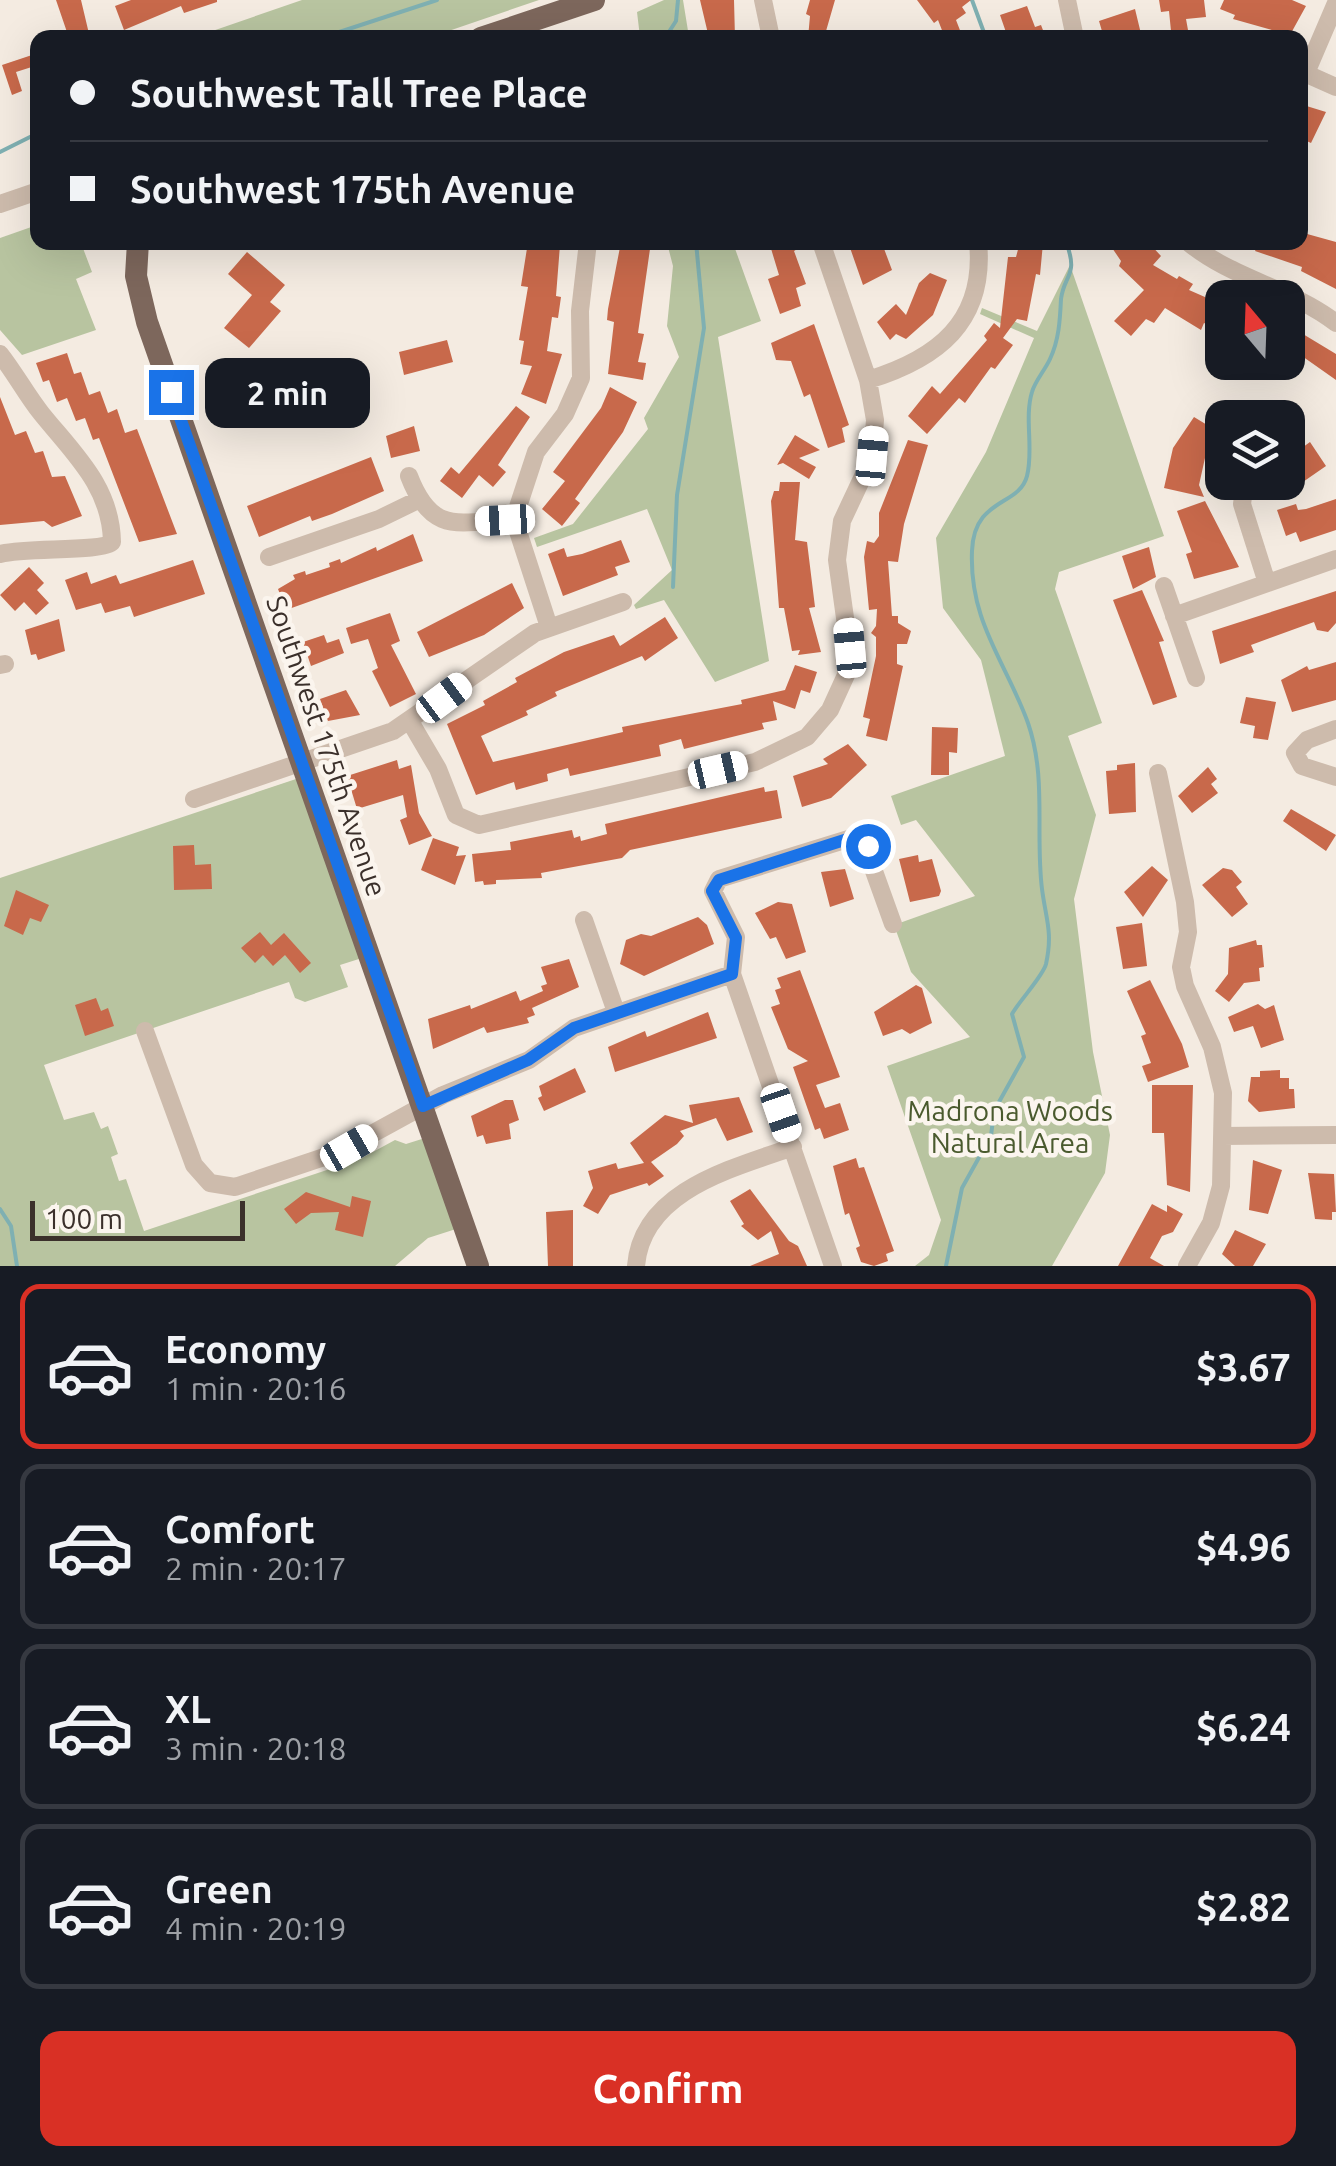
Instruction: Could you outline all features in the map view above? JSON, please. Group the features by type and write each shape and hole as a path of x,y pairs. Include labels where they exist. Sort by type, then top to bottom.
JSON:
{"main road":[{"path":"505,30 594,0"},
{"name":"Southwest 175th Avenue","path":"138,250 136,276 143,310 478,1266"}],"street":[{"path":"763,0 769,30"},
{"path":"1066,0 1073,30"},
{"path":"1308,62 1336,3"},
{"path":"1308,74 1336,88"},
{"path":"0,204 30,194"},
{"path":"549,627 514,520 529,467 565,414 580,378 580,310 587,250"},
{"path":"410,723 438,768 456,815 478,825 755,762 808,736 830,710 846,675 849,637 837,560 842,522 872,456 875,420 868,380 824,250"},
{"path":"868,380 926,359 952,336 977,287 978,250"},
{"path":"1198,250 1212,262 1294,297 1336,323"},
{"path":"0,354 41,414 83,458 94,478 112,542 97,550 44,546 0,554"},
{"path":"409,476 418,500 434,517 450,522 514,520"},
{"path":"268,557 378,519 418,500"},
{"path":"1243,500 1267,584"},
{"path":"1174,616 1336,560"},
{"path":"1164,586 1196,678"},
{"path":"194,799 410,723 523,640 622,602"},
{"path":"1336,729 1301,744 1296,753 1302,766 1336,777"},
{"path":"1158,772 1185,902 1188,932 1181,967 1220,1073 1221,1186 1211,1223 1187,1266"},
{"path":"834,1266 732,974 736,938 712,891 719,880 860,835 893,924"},
{"path":"584,920 616,1012"},
{"path":"145,1031 194,1165 210,1183 235,1187 328,1156 423,1106 528,1060 574,1028 732,974"},
{"path":"1222,1136 1336,1136"},
{"path":"636,1266 644,1235 674,1200 710,1176 793,1148"}],"green space":[{"path":"302,0 539,0 451,30 215,30"},
{"path":"664,0 683,0 688,30 639,30 637,12"},
{"path":"30,227 30,250 84,250 92,272 76,279 96,330 22,355 0,330 0,238"},
{"path":"669,250 736,250 761,321 718,337 769,661 715,682 664,600 636,609 634,605 672,570 647,509 537,547 534,538 573,524 648,429 644,418 679,357 667,326 673,266"},
{"name":"Madrona Woods Natural Area","path":"1070,265 1164,536 1059,572 1055,589 1102,723 1068,736 1096,815 1074,899 1093,1052 1110,1135 1105,1173 1052,1266 915,1266 929,1255 941,1220 887,1066 970,1037 911,972 894,925 975,896 916,820 901,825 891,796 1005,756 981,660 943,608 936,538 986,452 1034,338 980,314 982,308 1037,331"},
{"path":"299,778 362,958 340,965 348,987 305,1002 295,998 289,982 44,1065 64,1120 94,1112 101,1129 108,1126 118,1154 111,1157 119,1181 126,1179 144,1231 360,1159 395,1140 406,1144 425,1138 456,1229 428,1238 395,1266 0,1266 0,878"}],"building":[{"path":"56,0 81,0 88,30 66,30"},
{"path":"131,0 217,2 184,13 181,6 124,30 115,6"},
{"path":"700,0 734,0 735,30 707,30"},
{"path":"810,0 835,0 826,30 809,30 810,16 806,14"},
{"path":"917,0 971,0 962,7 966,13 956,20 960,30 942,30 938,20 934,23"},
{"path":"1159,0 1204,0 1206,17 1186,19 1188,30 1171,30 1169,11 1161,12"},
{"path":"1224,0 1292,0 1306,6 1293,30 1272,30 1233,19 1235,15 1220,9"},
{"path":"1027,6 1035,27 1041,25 1043,30 1005,30 1000,15"},
{"path":"1135,9 1140,30 1102,30 1099,21"},
{"path":"30,56 30,68 16,72 22,91 12,95 2,65"},
{"path":"1308,106 1326,112 1311,143 1308,142"},
{"path":"1308,234 1336,242 1336,289 1301,271 1302,267 1255,251 1308,250"},
{"path":"527,250 560,250 556,296 561,297 558,318 552,317 547,351 562,354 546,404 521,394 532,366 520,364 524,341 519,340 528,287 521,286"},
{"path":"619,250 650,250 638,333 644,334 638,362 646,363 643,380 608,374 614,322 607,320"},
{"path":"771,250 796,250 806,284 796,288 801,306 780,314 768,279 779,275"},
{"path":"851,250 884,250 892,270 863,285"},
{"path":"1018,250 1042,250 1027,321 1017,319 1003,338 1013,345 995,369 991,367 965,403 959,398 927,434 908,416 932,386 940,394 987,340 984,336 994,323 1000,328 1008,257 1016,257"},
{"path":"1113,250 1155,250 1161,256 1153,265 1193,284 1189,290 1205,297 1205,324 1201,330 1165,308 1154,323 1146,319 1131,336 1114,321 1144,290 1119,266 1121,261"},
{"path":"247,252 285,285 270,302 281,311 249,348 224,328 252,295 228,274"},
{"path":"930,273 947,280 933,315 906,339 896,334 890,340 877,322 896,304 906,315 919,283"},
{"path":"814,324 849,425 842,428 845,442 828,448 810,394 804,397 791,361 776,360 771,343"},
{"path":"1305,335 1336,354 1336,380 1305,358"},
{"path":"447,340 453,362 404,375 399,352"},
{"path":"67,353 74,374 81,372 89,395 100,391 108,413 117,409 125,433 137,429 177,534 139,542 99,438 93,440 85,418 76,421 67,398 57,402 49,380 43,382 36,363"},
{"path":"610,387 637,402 623,432 575,499 580,503 562,526 542,509 565,481 553,472 601,408"},
{"path":"0,397 15,435 26,431 35,453 43,451 52,477 65,476 82,516 52,527 44,521 0,525"},
{"path":"516,406 530,417 498,465 506,472 493,487 479,475 462,498 440,481 451,467 459,474"},
{"path":"1194,417 1205,424 1205,458 1199,485 1204,497 1164,488 1173,448"},
{"path":"414,426 420,451 391,458 386,436"},
{"path":"795,435 820,450 799,458 816,467 809,479 783,463 777,465"},
{"path":"908,440 928,445 904,524 898,562 888,561 892,616 898,616 898,623 911,631 907,644 897,644 897,664 903,666 887,741 866,736 870,719 863,717 876,656 876,637 871,633 876,626 877,609 869,610 864,557 867,541 874,543 879,536 879,513"},
{"path":"1310,442 1326,466 1305,481 1305,446"},
{"path":"371,457 384,491 332,514 312,521 310,516 259,537 247,506"},
{"path":"780,482 800,482 795,540 807,542 815,607 809,608 821,652 798,655 800,650 792,651 784,608 779,608 771,501"},
{"path":"1336,499 1336,530 1300,542 1296,532 1286,536 1277,510 1296,504 1298,510 1306,509"},
{"path":"1205,501 1239,567 1194,579 1186,554 1192,552 1177,511"},
{"path":"413,534 423,561 286,610 278,589 295,579 293,575 330,567 329,563 340,559 341,563 376,547 377,551"},
{"path":"621,540 630,562 615,567 618,575 563,596 548,554 564,548 567,557"},
{"path":"1149,547 1156,577 1133,589 1122,556"},
{"path":"193,560 205,594 134,617 130,606 105,613 101,603 76,610 65,580 87,572 91,584 116,575 120,584"},
{"path":"29,567 44,583 37,590 49,603 36,615 24,602 15,611 0,595"},
{"path":"512,583 524,608 484,635 429,657 417,632"},
{"path":"1142,590 1164,641 1159,642 1177,697 1153,705 1113,600"},
{"path":"1336,591 1336,623 1328,632 1317,630 1314,622 1251,645 1254,652 1220,664 1212,631"},
{"path":"390,613 400,641 391,645 416,694 390,707 372,671 378,668 368,639 351,644 346,628"},
{"path":"665,617 678,638 645,661 642,656 555,692 557,696 526,711 528,715 481,736 493,762 623,732 622,727 742,704 741,700 785,690 795,665 817,672 810,693 801,690 795,709 773,701 777,720 762,723 764,729 684,749 681,739 659,745 661,756 570,776 568,768 547,774 548,781 516,790 514,782 476,795 447,724 485,705 483,701 517,682 515,678 564,652 614,635 620,646"},
{"path":"59,619 65,651 38,660 36,654 31,655 25,630"},
{"path":"324,635 327,643 339,639 344,653 311,666 303,642"},
{"path":"1336,662 1336,700 1292,712 1281,680 1307,666 1309,670"},
{"path":"346,690 360,715 328,721 320,699"},
{"path":"1246,697 1276,702 1268,740 1253,738 1255,726 1240,723"},
{"path":"932,727 958,728 957,753 949,752 949,775 931,775"},
{"path":"848,744 867,765 831,798 802,807 793,776 828,764 823,759"},
{"path":"397,760 399,769 411,765 419,813 432,836 409,845 400,820 407,817 403,795 357,809 347,776"},
{"path":"1135,763 1136,812 1109,814 1106,771"},
{"path":"1208,767 1217,779 1211,784 1218,793 1192,813 1178,796"},
{"path":"764,787 765,792 777,790 782,818 630,850 622,858 541,873 542,878 496,880 496,884 484,885 483,881 475,882 472,854 511,850 510,842 572,830 574,838 580,836 581,841 607,834 605,824"},
{"path":"1291,809 1336,835 1326,851 1283,821"},
{"path":"433,838 459,847 456,856 466,855 455,885 421,870"},
{"path":"194,845 195,865 211,864 212,889 174,890 173,846"},
{"path":"918,855 919,862 932,859 941,891 939,896 910,902 899,859"},
{"path":"1152,866 1168,880 1143,917 1124,892"},
{"path":"1223,868 1232,870 1242,882 1236,887 1248,904 1232,917 1202,885"},
{"path":"845,869 854,899 830,907 821,872"},
{"path":"16,890 49,905 41,922 30,918 23,935 4,926"},
{"path":"778,902 792,904 806,952 786,959 776,937 770,939 755,913"},
{"path":"698,917 707,925 714,944 644,976 620,964 626,940 641,934 651,936"},
{"path":"1142,923 1147,966 1123,969 1116,927"},
{"path":"260,932 271,945 284,933 311,963 300,973 285,955 273,966 263,955 255,963 241,948"},
{"path":"1256,940 1257,945 1262,945 1264,967 1259,968 1260,981 1244,983 1229,1002 1215,991 1228,974 1229,948"},
{"path":"569,959 579,987 532,1008 535,1015 527,1018 529,1023 487,1033 484,1027 433,1049 428,1019 470,1005 471,1009 516,991 520,1001 543,991 541,986 547,984 541,967"},
{"path":"800,970 840,1077 816,1085 825,1108 840,1103 849,1130 824,1139 820,1128 815,1130 793,1067 808,1061 788,1049 771,1007 780,1004 775,990 781,988 777,978"},
{"path":"1150,980 1182,1044 1189,1067 1148,1082 1142,1066 1151,1063 1141,1036 1146,1034 1127,991"},
{"path":"916,985 922,988 932,1023 910,1034 902,1029 883,1036 874,1012"},
{"path":"96,998 101,1011 108,1008 114,1026 85,1036 75,1005"},
{"path":"1258,1004 1265,1009 1274,1005 1284,1040 1261,1048 1253,1026 1234,1032 1228,1017"},
{"path":"708,1012 717,1038 615,1072 608,1047 645,1031 647,1037"},
{"path":"575,1068 586,1092 544,1111 538,1098 542,1096 539,1086"},
{"path":"1280,1070 1280,1078 1289,1078 1289,1089 1294,1089 1295,1108 1259,1112 1248,1101 1251,1077 1260,1077 1260,1071"},
{"path":"1152,1085 1193,1085 1190,1192 1167,1185 1164,1133 1152,1133"},
{"path":"739,1097 753,1132 727,1141 716,1118 680,1131 684,1136 677,1144 651,1162 664,1176 649,1186 647,1183 610,1195 598,1214 583,1206 593,1188 588,1171 616,1163 618,1169 644,1163 630,1143 665,1115 693,1123 689,1105"},
{"path":"513,1100 519,1120 509,1124 511,1139 486,1144 483,1135 477,1137 471,1116"},
{"path":"856,1158 859,1168 864,1167 894,1251 886,1254 888,1261 874,1266 861,1262 856,1248 860,1246 849,1213 845,1215 833,1166"},
{"path":"1253,1160 1282,1170 1268,1214 1249,1210"},
{"path":"1308,1173 1334,1174 1336,1212 1332,1212 1332,1220 1315,1219"},
{"path":"750,1189 789,1241 798,1246 807,1266 750,1266 779,1254 771,1231 758,1240 741,1226 744,1224 730,1201"},
{"path":"306,1192 350,1207 352,1196 371,1201 363,1237 335,1230 339,1212 311,1213 296,1224 284,1209"},
{"path":"1152,1204 1167,1212 1167,1205 1183,1214 1173,1232 1162,1236 1150,1258 1164,1266 1118,1266"},
{"path":"573,1210 573,1266 548,1266 546,1212"},
{"path":"1235,1230 1266,1244 1253,1266 1235,1266 1222,1254"}],"waterway":[{"path":"345,30 437,0"},
{"path":"670,30 676,21 678,0"},
{"path":"972,0 983,30"},
{"path":"0,152 30,137"},
{"path":"673,587 677,495 704,328 697,250"},
{"path":"946,1266 962,1188 991,1136 994,1111 1024,1057 1012,1014 1041,975 1048,953 1034,744 983,621 976,599 972,551 980,521 1015,493 1027,476 1030,402 1057,337 1063,291 1071,268 1069,250"},
{"path":"0,1209 11,1226 17,1266"}],"route":[{"path":"171,392 423,1106 528,1060 574,1028 732,974 736,938 712,891 719,880 860,835 868,846"}]}
